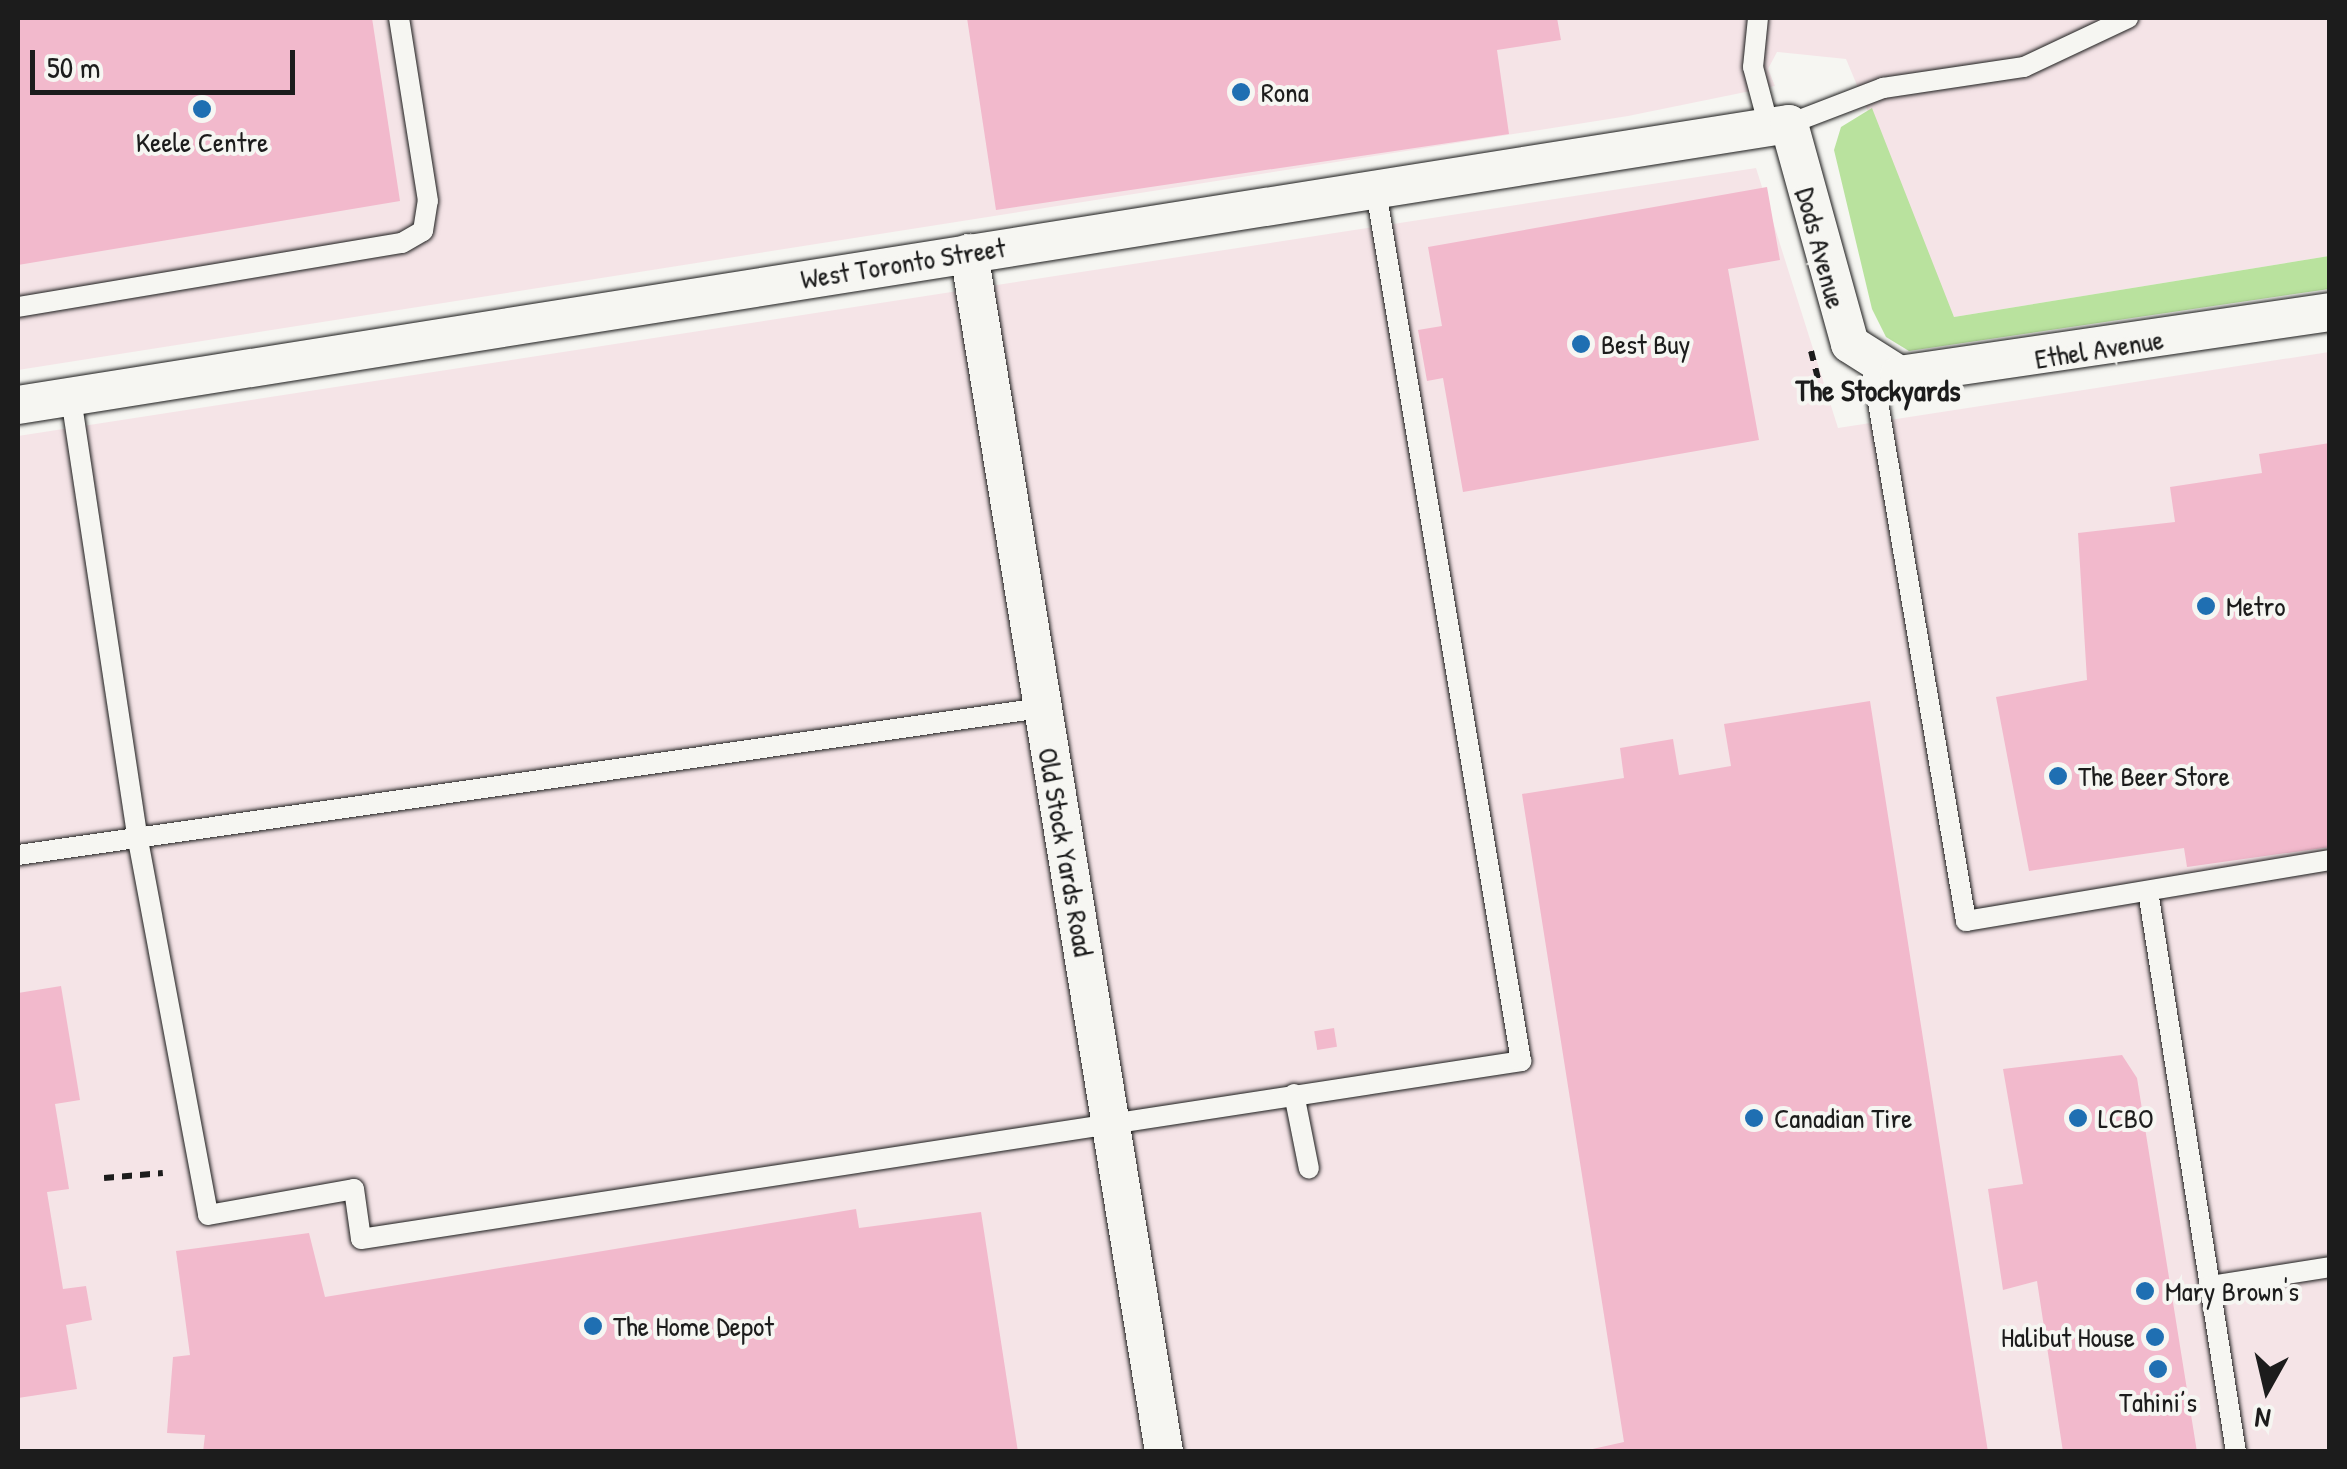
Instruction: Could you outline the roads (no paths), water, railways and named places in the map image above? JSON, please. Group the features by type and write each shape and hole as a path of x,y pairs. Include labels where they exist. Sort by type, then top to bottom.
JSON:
{"street":[{"name":"West Toronto Street","path":"18,405 1374,186 1779,126"},
{"name":"Dods Avenue","path":"1779,126 1837,312 1850,344 1871,361"},
{"name":"Old Stock Yards Road","path":"968,253 1164,1452"},
{"name":"Ethel Avenue","path":"1871,361 1899,374 1929,376 2330,312"}],"lane":[{"path":"18,307 402,243 423,231 428,201 399,18"},
{"path":"1758,18 1753,67 1779,126 1882,88 2024,67 2128,18"},
{"path":"71,398 138,840 208,1216 354,1190 361,1239 1521,1060 1374,186"},
{"path":"1871,361 1966,921 2330,860"},
{"path":"18,855 1041,708"},
{"path":"2148,890 2236,1452"},
{"path":"1294,1094 1310,1169"},
{"path":"2210,1286 2330,1267"}],"place":[{"name":"Rona","path":"1241,92"},
{"name":"Keele Centre","path":"202,109"},
{"name":"Best Buy","path":"1581,344"},
{"name":"Metro","path":"2206,606"},
{"name":"The Beer Store","path":"2058,776"},
{"name":"Canadian Tire","path":"1754,1118"},
{"name":"LCBO","path":"2078,1118"},
{"name":"Mary Brown's","path":"2145,1291"},
{"name":"The Home Depot","path":"593,1326"},
{"name":"Halibut House","path":"2155,1337"},
{"name":"Tahini’s","path":"2158,1369"}],"district":[{"name":"The Stockyards","path":"1878,390"}]}
